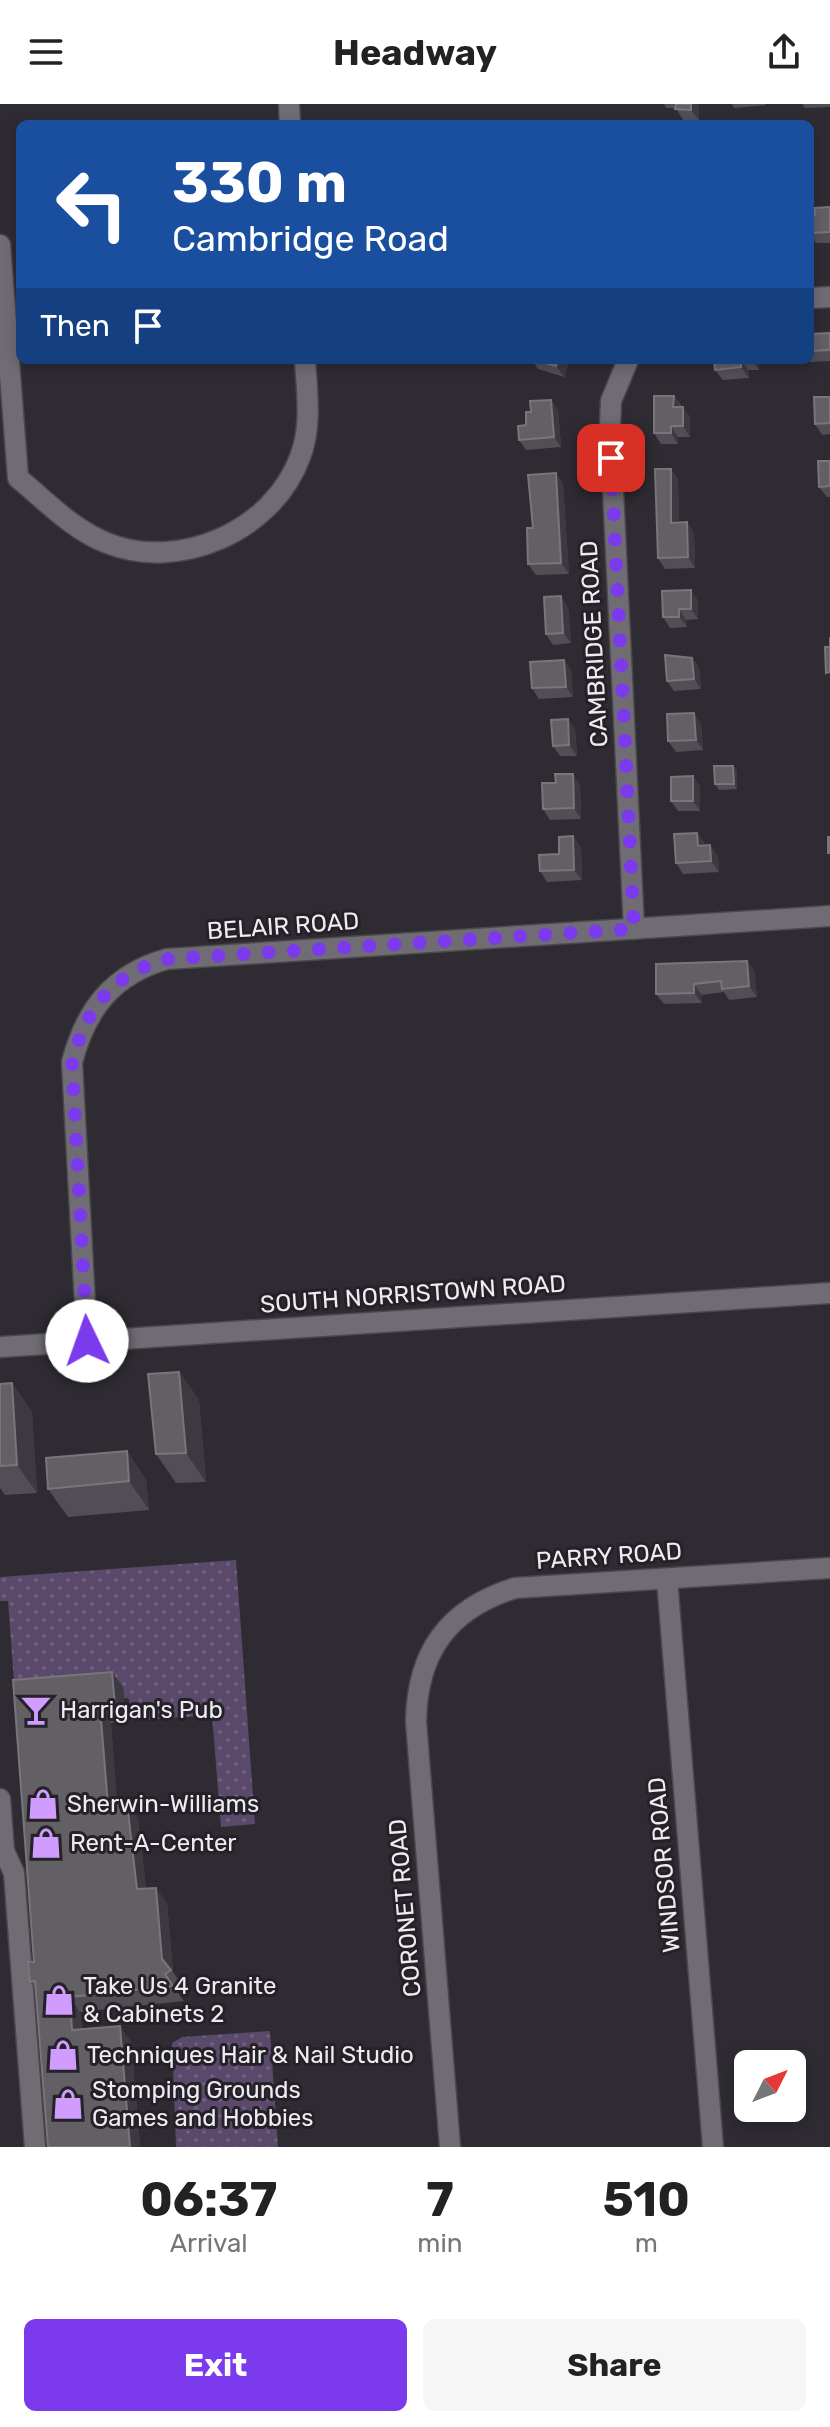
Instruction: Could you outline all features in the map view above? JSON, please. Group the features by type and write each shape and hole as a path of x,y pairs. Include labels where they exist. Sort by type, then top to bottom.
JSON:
{"street":[{"path":"0,245 9,475 78,528 110,545 152,552 191,547 224,538 248,525 270,506 293,475 306,438 309,410 305,364"},
{"name":"CAMBRIDGE ROAD","path":"626,364 611,401 610,427 634,929"},
{"name":"BELAIR ROAD","path":"87,1341 72,1062 86,1020 112,985 145,965 167,959 830,916"},
{"name":"SOUTH NORRISTOWN ROAD","path":"0,1347 830,1293"},
{"name":"PARRY ROAD","path":"425,1666 438,1640 454,1620 490,1596 515,1588 830,1568"},
{"name":"WINDSOR ROAD","path":"667,1579 713,2147"},
{"name":"CORONET ROAD","path":"425,1666 416,1695 416,1722 450,2147"},
{"path":"0,1799 4,1851 14,1873 35,2147"}],"shaded area":[{"path":"236,1560 255,1824 221,1827 212,1715 131,1721 129,1699 124,1698 123,1688 15,1696 8,1601 0,1601 0,1577"},
{"path":"270,2031 278,2147 176,2147 172,2043 182,2037"}],"building":[{"path":"676,104 691,104 691,110 675,109"},
{"path":"830,207 830,232 814,233 815,208"},
{"path":"830,333 830,350 814,351 814,334"},
{"path":"714,364 741,364 741,367 715,370"},
{"path":"654,396 674,396 673,407 683,407 683,426 671,426 671,433 654,433"},
{"path":"814,397 830,397 830,423 815,424"},
{"path":"551,400 554,437 519,440 518,426 526,425 526,412 531,412 530,401"},
{"path":"818,461 830,461 830,486 819,487"},
{"path":"655,469 671,469 671,523 687,522 688,557 658,558"},
{"path":"556,473 561,563 528,564 527,528 533,528 528,475"},
{"path":"691,590 691,609 679,609 679,617 663,617 662,591"},
{"path":"561,596 563,633 546,634 544,597"},
{"path":"825,647 830,647 830,672 826,673"},
{"path":"665,655 692,658 694,679 667,681"},
{"path":"564,660 566,687 532,688 530,662"},
{"path":"694,713 696,740 668,741 667,714"},
{"path":"568,719 569,745 553,746 551,720"},
{"path":"714,766 733,766 734,784 715,784"},
{"path":"555,774 573,774 574,808 543,809 542,783 556,783"},
{"path":"693,776 693,801 671,801 671,777"},
{"path":"697,833 698,846 710,845 711,861 676,863 674,834"},
{"path":"573,836 574,870 540,871 539,855 559,854 559,837"},
{"path":"747,961 749,986 722,989 721,981 694,984 694,993 656,994 656,964"},
{"path":"179,1372 186,1453 156,1454 148,1374"},
{"path":"12,1383 17,1465 0,1466 0,1384"},
{"path":"127,1451 129,1481 48,1489 46,1458"},
{"path":"112,1672 115,1706 100,1707 108,1805 127,1803 137,1889 156,1888 162,1959 171,1970 165,1974 173,1986 70,1997 72,2030 120,2026 130,2147 48,2147 35,1981 30,1982 28,1962 34,1962 13,1680"}],"place":[{"name":"Harrigan's Pub","path":"36,1710"},
{"name":"Sherwin-Williams","path":"43,1804"},
{"name":"Rent-A-Center","path":"46,1843"},
{"name":"Take Us 4 Granite & Cabinets 2","path":"59,2000"},
{"name":"Techniques Hair & Nail Studio","path":"63,2055"},
{"name":"Stomping Grounds Games and Hobbies","path":"68,2104"}],"route":[{"path":"87,1341 70,1085 79,1036 96,1003 112,985 145,965 167,959 634,929 611,458"}]}
